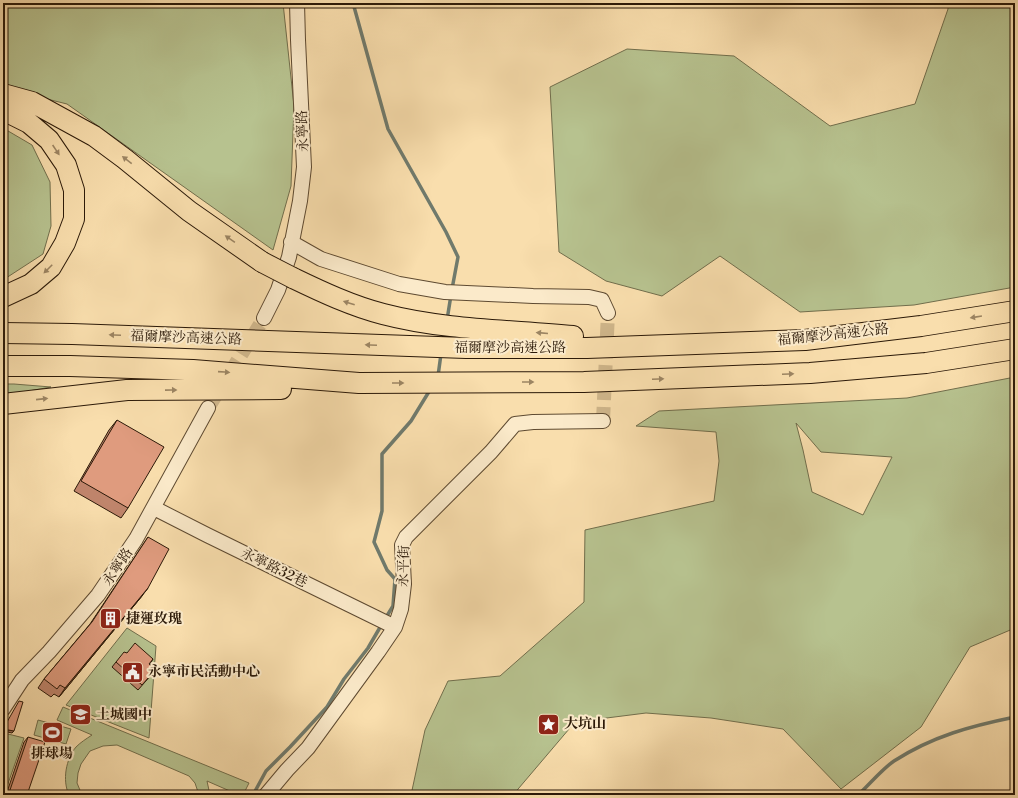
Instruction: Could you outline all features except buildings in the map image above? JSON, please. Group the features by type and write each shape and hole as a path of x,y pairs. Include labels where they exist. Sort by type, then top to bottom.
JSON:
{"highway":[{"path":"3,94 32,102 94,136 189,211 262,262 336,298 383,314 446,325 588,338 804,340"},
{"path":"3,110 29,123 49,140 66,165 74,190 74,218 65,243 51,267 31,284 3,297"},
{"name":"福爾摩沙高速公路","path":"3,333 442,347 587,348 804,340 921,326 1015,311"},
{"path":"3,366 70,366 193,370 359,383 584,382 810,373 926,363 1015,349"},
{"path":"3,404 127,390 306,388 359,383"}],"street":[{"name":"永寧路","path":"264,318 278,290 289,257 300,201 304,167 297,3"},
{"path":"292,242 321,259 399,284 445,292 589,297 602,300 608,313"},
{"name":"永寧路","path":"3,709 22,680 49,652 98,596 136,539 208,408"},
{"name":"永平街","path":"266,795 308,748 395,627 401,609 404,584 402,545 406,537 491,452 514,424 533,422 603,421"},
{"name":"永寧路32巷","path":"154,508 395,627"}],"green space":[{"path":"3,3 283,3 294,106 291,186 273,250 67,104 3,88"},
{"path":"948,3 1015,3 1015,287 914,305 800,312 720,256 662,296 606,281 559,252 550,87 627,49 734,56 830,126 915,104 948,9"},
{"path":"3,128 32,145 50,182 51,226 43,254 3,280"},
{"path":"1015,377 1015,628 970,647 921,727 841,789 783,729 711,718 646,713 575,722 513,795 411,795 425,730 448,681 500,676 584,602 585,530 714,501 719,461 716,432 636,426 659,411 907,398","holes":["796,423 821,452 892,457 863,515 812,492"]},
{"path":"3,384 51,387 12,394 3,394"},
{"path":"127,628 156,646 149,738 66,705"},
{"path":"63,707 249,783 243,795 239,795 207,781 210,795 199,795 195,783 189,776 117,745 103,746 90,751 81,764 78,773 77,783 82,795 69,795 66,783 66,770 70,757 76,747 92,735 57,720"},
{"name":"排球場","path":"38,720 71,729 66,744 34,735"},
{"path":"8,734 24,738 3,795 3,742"}],"waterway":[{"path":"353,3 388,129 446,232 458,257 452,289"},
{"path":"447,320 451,295"},
{"path":"438,376 441,354"},
{"path":"385,619 393,606 395,579 387,570 374,542 382,511 382,454 411,421 430,390"},
{"path":"253,795 266,771 327,707 344,679 368,648 382,624"},
{"path":"858,795 889,764 923,745 938,738 968,728 1015,717"}],"tunnel":[{"path":"603,421 608,313"},
{"path":"208,408 264,318"}],"place":[{"name":"捷運玫瑰","path":"111,619"},
{"name":"永寧市民活動中心","path":"133,672"},
{"name":"土城國中","path":"80,715"},
{"name":"大坑山","path":"549,724"},
{"name":"排球場","path":"52,732"}]}
